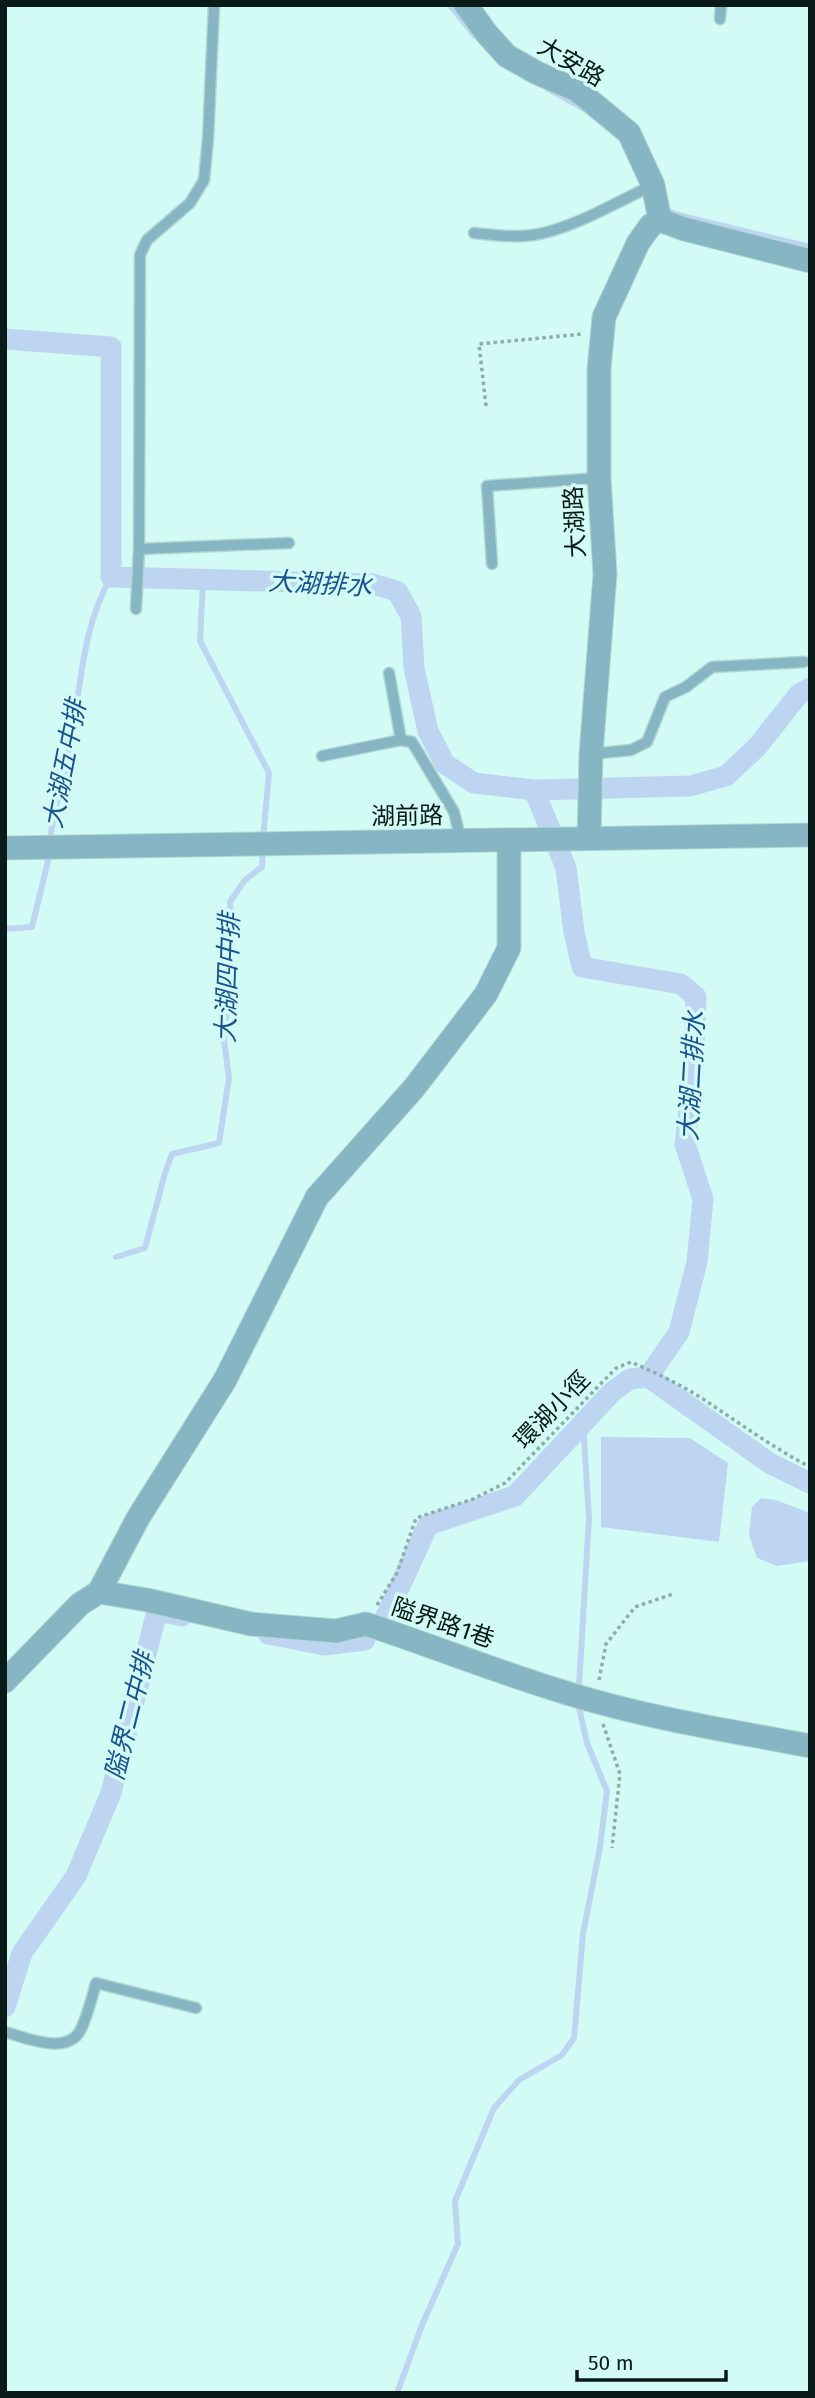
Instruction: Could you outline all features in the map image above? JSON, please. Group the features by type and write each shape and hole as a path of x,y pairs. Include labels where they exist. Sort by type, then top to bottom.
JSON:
{"street":[{"name":"大安路","path":"466,5 487,34 508,56 537,73 577,90 629,133 653,185 660,220"},
{"path":"660,220 684,229 810,261"},
{"name":"大湖路","path":"589,838 591,754 605,574 599,478 599,369 604,317 638,243 651,225 660,220"},
{"name":"湖前路","path":"5,848 810,835"},
{"path":"5,1681 80,1604 99,1592 138,1518 225,1380 317,1197 414,1088 486,994 509,948 509,841"},
{"name":"隘界路1巷","path":"99,1592 251,1623 336,1631 366,1624 551,1689 649,1715 810,1746"}],"lane":[{"path":"136,609 139,549 140,255 147,240 190,202 204,180 215,5"},
{"path":"720,19 721,5"},
{"path":"474,233 509,236 533,235 555,230 653,185"},
{"path":"492,564 487,486 599,478"},
{"path":"139,549 289,542"},
{"path":"591,754 631,750 647,742 665,697 686,687 712,667 804,662"},
{"path":"389,673 401,740"},
{"path":"322,756 401,740 412,742 454,812 461,841"},
{"path":"5,2032 50,2044 69,2041 81,2030 96,1983 196,2008"}],"path":[{"path":"486,406 479,344 603,332"},
{"name":"環湖小徑","path":"366,1624 397,1573 416,1518 473,1499 505,1483 616,1368 631,1362 668,1378 707,1401 757,1437 810,1467"}],"water":[{"path":"601,1437 690,1438 728,1463 719,1542 601,1527"},
{"path":"761,1498 776,1500 810,1513 810,1561 777,1566 757,1558 749,1535 752,1507"}],"waterway":[{"path":"450,5 475,36"},
{"path":"548,89 584,109"},
{"path":"663,208 674,214 810,247"},
{"name":"大湖排水","path":"5,339 111,347 111,577 373,584 397,591 411,616 414,668 428,731 445,764 474,783 534,790 690,786 726,776 757,747 799,694 810,688"},
{"name":"大湖五中排","path":"50,842 71,742 88,636 101,596 111,577"},
{"name":"大湖四中排","path":"203,581 200,641 269,773 263,839"},
{"name":"大湖二排水","path":"534,790 566,868 574,932 582,967 681,984 696,997 693,1074 685,1144 703,1199 697,1262 679,1332 648,1377"},
{"name":"大湖四中排","path":"116,1257 145,1248 172,1154 219,1143 229,1078 223,1032 230,1000 230,902 245,880 262,867 263,850"},
{"name":"大湖五中排","path":"5,929 32,927 50,853"},
{"name":"大湖二排水","path":"648,1377 771,1464 810,1483"},
{"name":"隘界二中排","path":"383,1623 428,1525 515,1496 612,1392 630,1379 648,1377"},
{"path":"397,2393 422,2325 458,2244 455,2201 494,2108 519,2080 562,2055 574,2038 583,1934 600,1847 607,1791 587,1743 578,1703 589,1518 583,1423"},
{"name":"隘界二中排","path":"5,2007 22,1953 76,1876 111,1793 157,1611 182,1616"},
{"name":"隘界二中排","path":"268,1634 324,1645 365,1640"}]}
